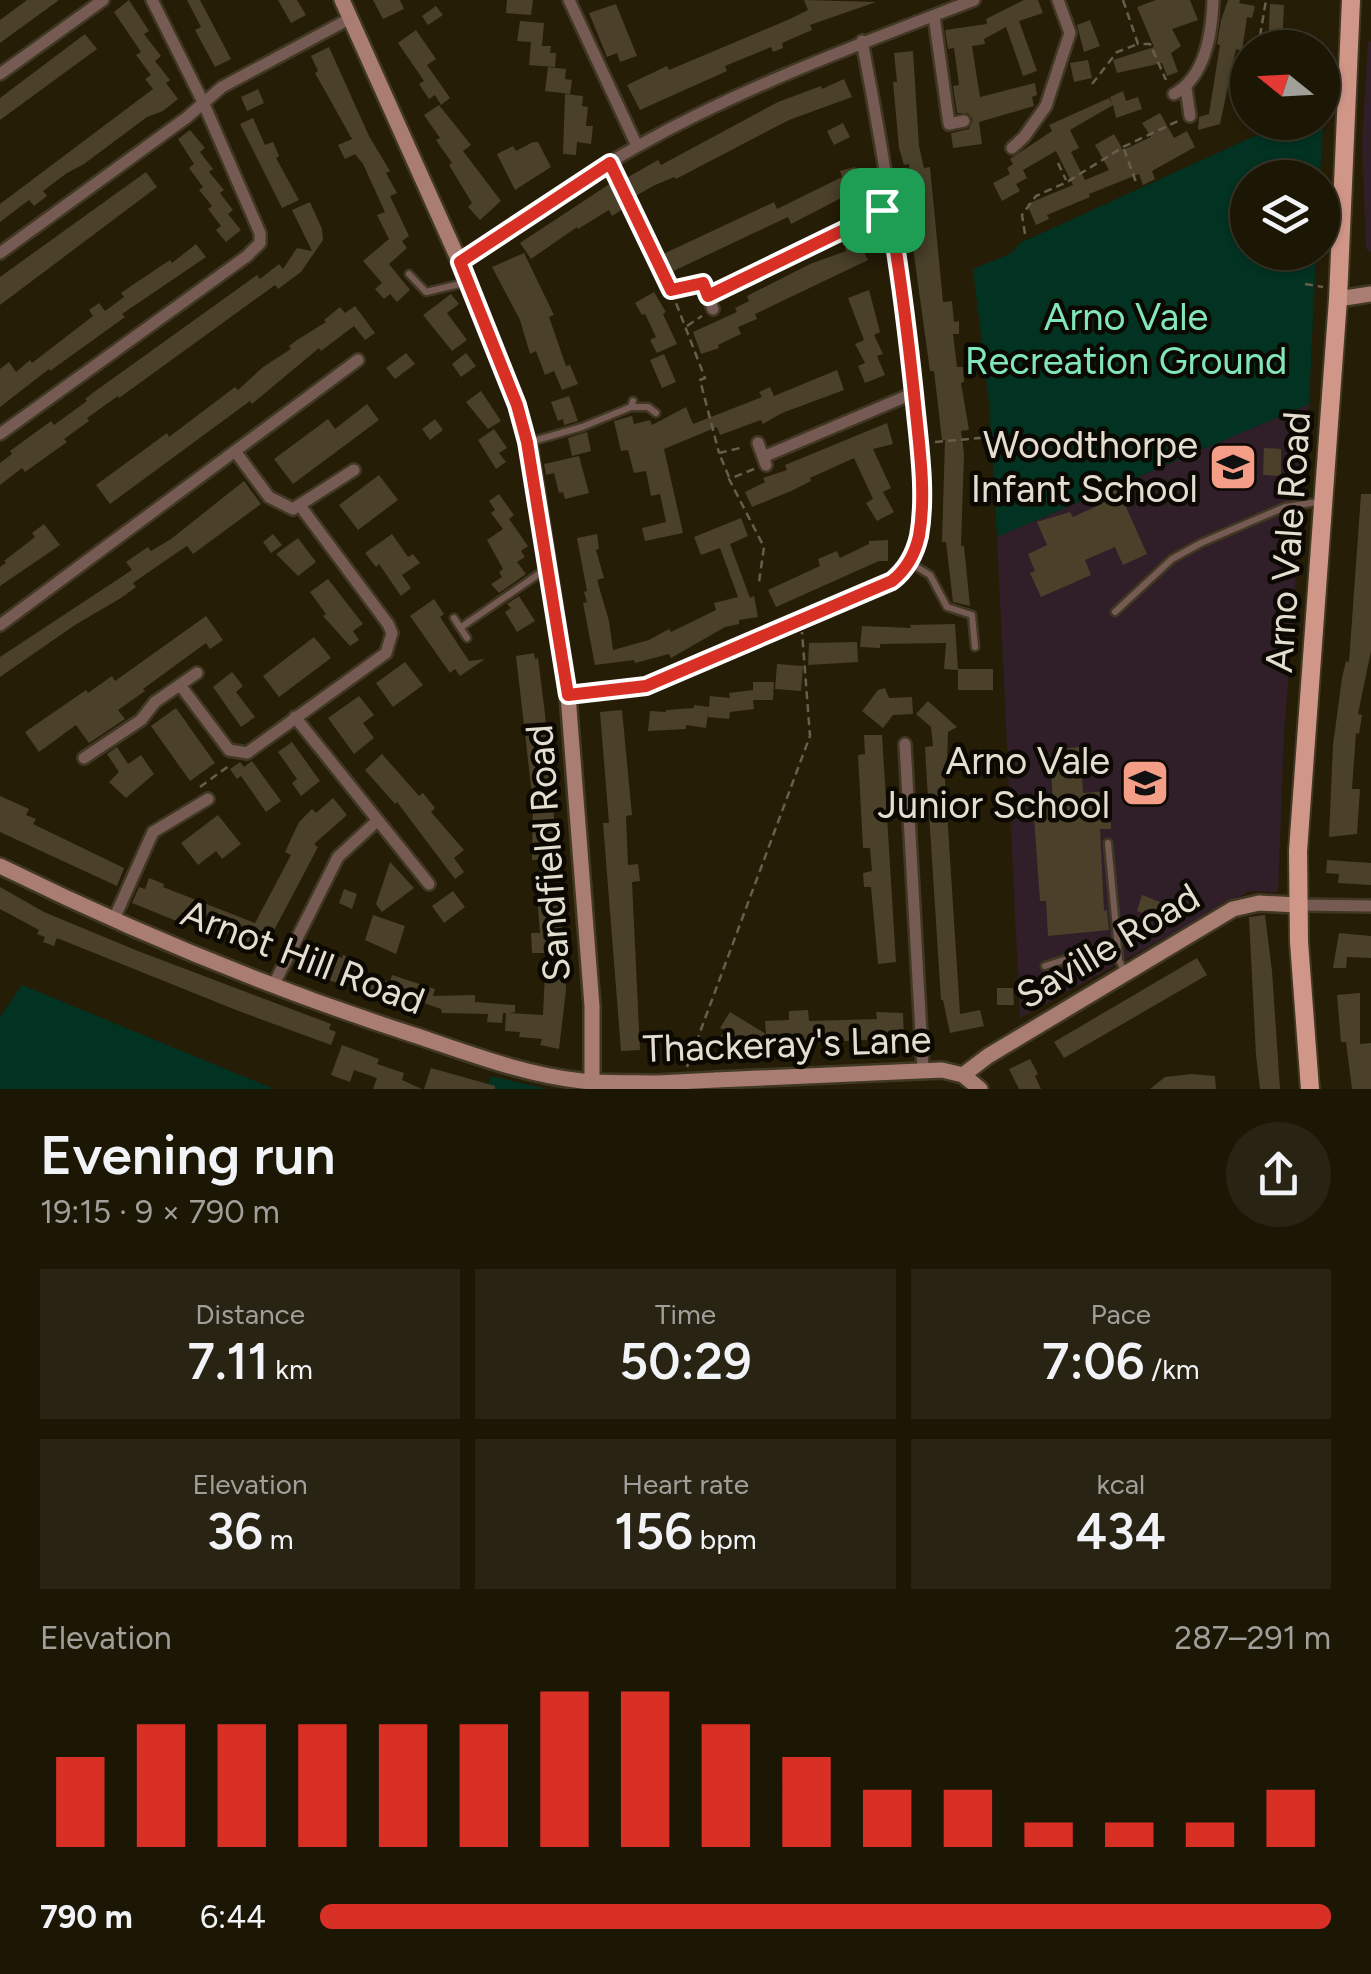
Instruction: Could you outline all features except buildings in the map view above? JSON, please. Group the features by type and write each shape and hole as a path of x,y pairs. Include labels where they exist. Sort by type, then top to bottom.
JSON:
{"main road":[{"name":"Arno Vale Road","path":"1310,1089 1297,905 1351,0"}],"street":[{"path":"0,74 103,0"},
{"path":"0,434 260,243 260,233 203,102 152,0"},
{"name":"Sandfield Road","path":"342,0 460,262 517,405 527,442 568,695 592,1006 592,1085"},
{"path":"569,0 637,146"},
{"path":"460,262 637,146 761,84 974,0"},
{"path":"1012,148 1046,106 1070,33 1058,0"},
{"path":"1174,94 1186,88 1204,57 1213,0"},
{"path":"934,16 949,124 964,121"},
{"path":"0,253 237,77 350,18"},
{"path":"568,695 646,686 892,581 916,548 921,513 919,443 907,319 862,41"},
{"path":"1186,88 1190,116"},
{"path":"1014,123 1024,137"},
{"path":"713,309 705,289 889,208"},
{"path":"1331,293 1371,294"},
{"path":"0,624 358,360"},
{"path":"758,444 765,461 914,393"},
{"path":"235,450 269,497 293,509 354,470"},
{"path":"180,685 229,750 247,753 386,653 392,633 301,507"},
{"path":"84,758 141,720 155,702 196,673"},
{"path":"296,717 430,884"},
{"path":"905,744 924,1070"},
{"path":"114,919 154,832 208,799"},
{"path":"272,986 338,857 378,821"},
{"name":"Arnot Hill Road","path":"0,866 272,986 485,1059 592,1085"},
{"name":"Saville Road","path":"963,1075 988,1056 1233,909 1259,903 1297,905"},
{"path":"1297,905 1371,906"},
{"name":"Thackeray's Lane","path":"592,1085 716,1080 776,1083 924,1070 963,1075 980,1089"}],"lane":[{"path":"410,274 426,292 468,282"},
{"path":"527,442 582,427 632,404 656,413"},
{"path":"1114,612 1172,560 1201,543 1285,507 1324,500"},
{"path":"909,562 930,575 947,607 972,615 975,647"},
{"path":"460,628 550,567"},
{"path":"454,618 467,638"},
{"path":"1108,844 1119,960 1126,974"},
{"path":"1045,966 1117,943"}],"path":[{"path":"1124,0 1138,44"},
{"path":"1261,30 1266,0"},
{"path":"1092,84 1118,52 1138,44 1150,44 1166,80"},
{"path":"1026,234 1022,215 1036,196 1067,182 1123,147 1190,116"},
{"path":"1123,147 1137,185"},
{"path":"610,163 671,290 705,378 700,380 719,452 764,547 759,582"},
{"path":"1058,163 1067,182"},
{"path":"1304,284 1331,293"},
{"path":"671,290 705,289"},
{"path":"686,326 713,309"},
{"path":"919,443 1013,435"},
{"path":"719,452 758,444"},
{"path":"729,479 765,461"},
{"path":"690,1059 810,736 801,620"},
{"path":"190,795 247,753"}],"shaded area":[{"path":"1371,41 1371,252 1366,249 1362,143"},
{"name":"Arno Vale Junior School","path":"1309,404 1284,735 1278,892 1250,891 1020,1018 997,537"}],"green space":[{"name":"Arno Vale Recreation Ground","path":"1246,140 1322,140 1321,160 1230,160 1230,270 1315,270 1309,404 997,537 989,403 973,269 1012,253 1020,243"},
{"path":"22,985 274,1089 0,1089 0,1017"},
{"path":"491,1076 548,1089 486,1089"}],"place":[{"name":"Woodthorpe Infant School","path":"1233,467"},
{"name":"Arno Vale Junior School","path":"1145,783"}],"route":[{"path":"610,163 671,290 703,283 708,296 882,210 889,208 907,319 919,443 920,532 904,570 878,588 646,686 568,695 527,442 517,405 460,262 610,163"}]}
